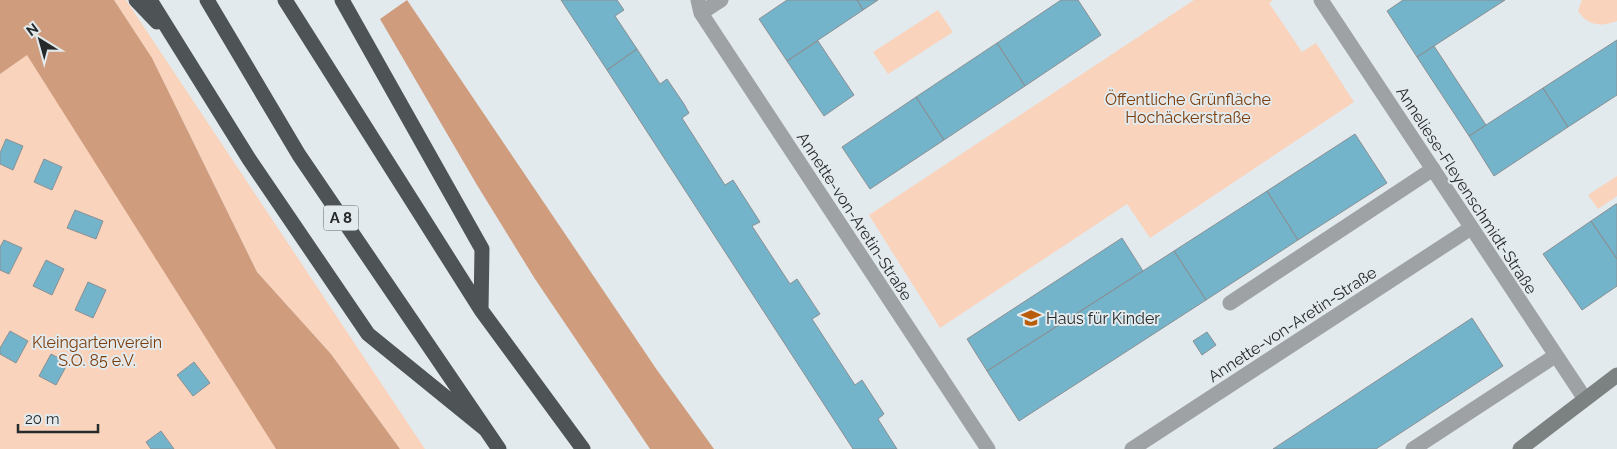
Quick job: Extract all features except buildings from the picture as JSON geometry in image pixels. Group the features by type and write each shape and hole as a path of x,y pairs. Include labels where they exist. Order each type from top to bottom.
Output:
{"highway":[{"path":"136,0 172,36"},
{"path":"150,0 249,159 368,334 485,429"},
{"name":"A 8","path":"207,0 299,155 499,449"},
{"path":"284,0 481,310 583,449"},
{"path":"342,0 482,249 481,310"}],"street":[{"path":"700,6 721,0"},
{"name":"Anneliese-Fleyenschmidt-Straße","path":"1322,0 1554,356 1585,399"},
{"name":"Annette-von-Aretin-Straße","path":"700,6 988,449"},
{"path":"1230,303 1433,170"},
{"name":"Annette-von-Aretin-Straße","path":"1132,449 1471,228"},
{"path":"1413,449 1554,356"},
{"path":"1520,449 1617,375"}],"green space":[{"name":"Kleingartenverein S.O. 85 e.V.","path":"0,0 246,285 398,449 0,449"},
{"path":"114,0 126,0 425,449 400,449 331,354 257,272 152,58"},
{"name":"Öffentliche Grünfläche Hochäckerstraße","path":"1194,0 1273,0 1269,3 1302,52 1316,43 1354,102 1150,238 1127,204 940,328 869,215"},
{"path":"1582,0 1617,0 1617,21 1595,24 1586,20 1578,11"},
{"path":"938,10 953,32 888,74 873,52"},
{"path":"1617,176 1617,196 1598,209 1588,195"}],"shaded area":[{"path":"0,0 114,0 152,58 257,272 331,354 400,449 276,449 27,55 0,74"},
{"path":"407,0 657,370 714,449 650,449 535,279 477,185 380,19"}],"place":[{"name":"Haus für Kinder","path":"1031,318"}]}
